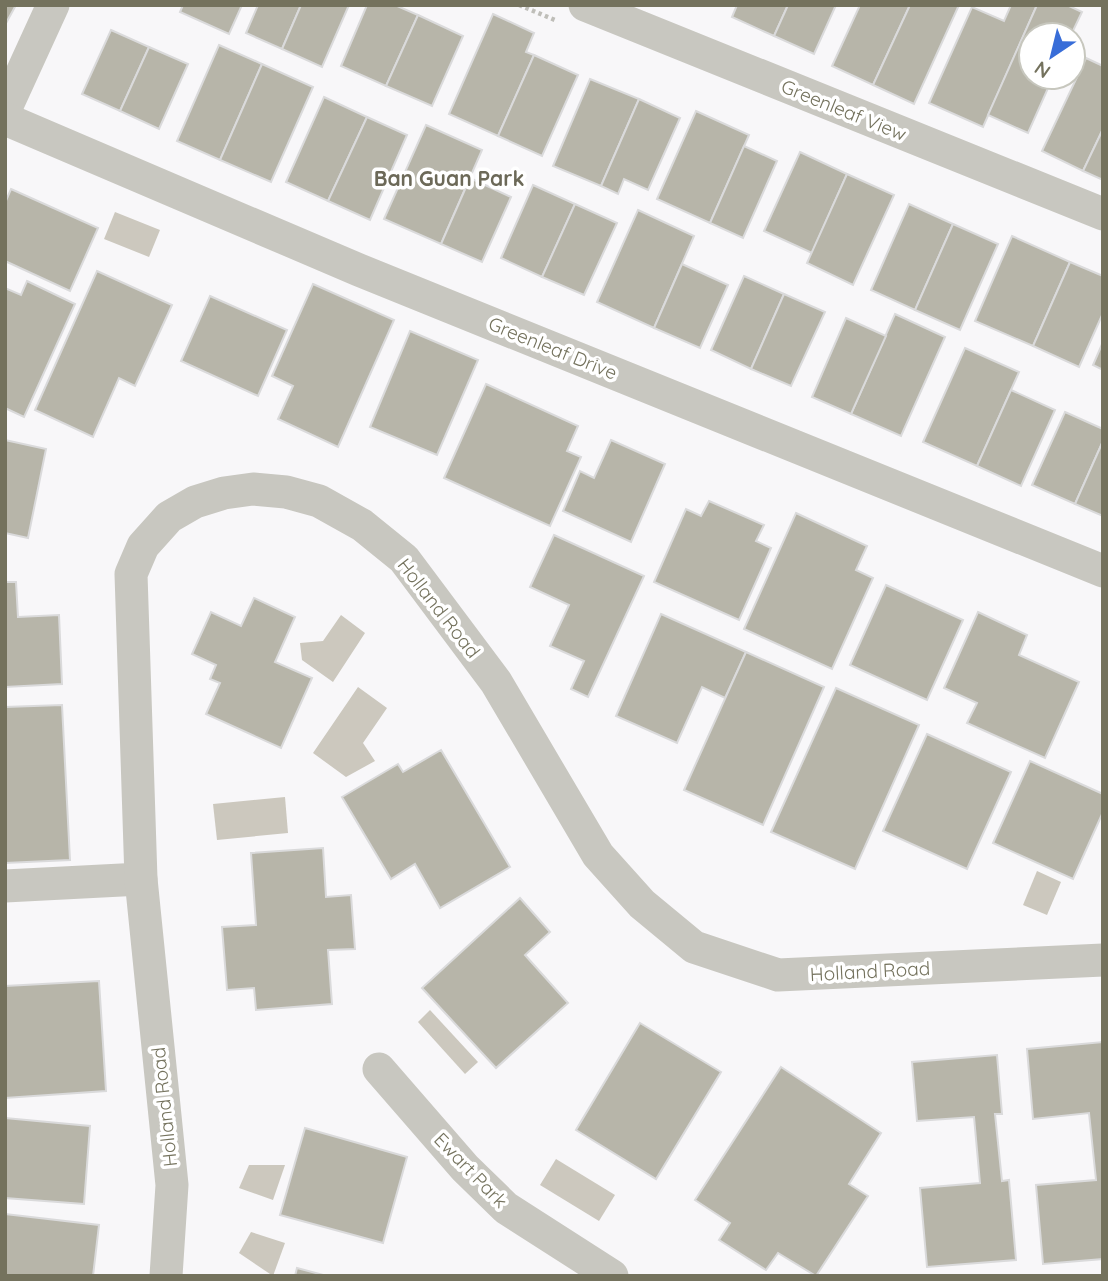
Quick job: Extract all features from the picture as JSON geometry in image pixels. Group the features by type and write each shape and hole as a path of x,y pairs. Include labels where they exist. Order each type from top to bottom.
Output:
{"street":[{"path":"5,110 53,5"},
{"name":"Greenleaf View","path":"585,5 1103,214"},
{"name":"Greenleaf Drive","path":"5,119 347,264 1103,572"},
{"name":"Holland Road","path":"166,1276 172,1185 141,879 131,574 143,546 169,517 195,502 253,489 286,492 319,501 362,525 404,559 496,682 598,855 642,904 694,947 778,975 1103,960"},
{"path":"5,886 141,879"},
{"name":"Ewart Park","path":"379,1069 465,1168 506,1208 612,1276"}],"shaded area":[{"path":"115,212 160,230 149,257 104,239"},
{"path":"341,615 365,633 333,682 302,660 300,643 323,641"},
{"path":"358,687 387,708 363,743 375,761 346,777 313,753"},
{"path":"285,797 288,833 217,840 213,804"},
{"path":"1037,871 1061,882 1047,915 1023,905"},
{"path":"430,1010 478,1062 465,1074 418,1022"},
{"path":"556,1159 615,1195 599,1221 540,1185"},
{"path":"249,1165 285,1165 273,1200 239,1188"},
{"path":"251,1232 285,1243 273,1276 239,1253"}],"building":[{"path":"5,5 16,5 5,25"},
{"path":"183,5 242,5 229,34 180,12"},
{"path":"258,5 301,5 282,49 246,33"},
{"path":"301,5 349,5 322,67 282,49"},
{"path":"367,5 395,5 418,15 386,86 341,66"},
{"path":"737,5 788,5 774,36 732,17"},
{"path":"788,5 836,5 814,54 774,36"},
{"path":"860,5 910,5 873,85 832,66"},
{"path":"910,5 959,5 914,104 873,85"},
{"path":"1011,5 1037,5 1030,21 1017,21 1017,50 983,127 929,103 972,7 1004,21"},
{"path":"1037,5 1067,5 1082,12 1078,21 1030,21"},
{"path":"493,14 534,33 526,52 534,55 498,136 449,114"},
{"path":"418,15 463,36 432,106 386,86"},
{"path":"111,30 149,47 120,111 82,94"},
{"path":"219,45 262,64 220,160 177,141"},
{"path":"149,47 188,64 159,129 120,111"},
{"path":"1017,50 1017,91 1047,91 1028,133 988,115"},
{"path":"534,55 578,75 542,156 498,136"},
{"path":"1087,58 1103,66 1103,129 1083,171 1042,151 1070,91 1087,91"},
{"path":"262,64 313,87 271,182 220,160"},
{"path":"590,79 639,99 601,186 553,166"},
{"path":"324,97 367,117 328,201 286,182"},
{"path":"639,99 680,118 648,190 624,179 618,194 601,186"},
{"path":"696,111 749,135 710,223 657,199"},
{"path":"367,117 407,135 370,220 328,201"},
{"path":"426,125 482,150 441,244 384,219"},
{"path":"1103,129 1103,180 1083,171"},
{"path":"744,146 777,161 743,238 710,223"},
{"path":"800,152 847,174 812,253 764,231"},
{"path":"847,174 894,195 853,285 807,263"},
{"path":"470,178 511,197 482,262 441,244"},
{"path":"533,185 575,204 542,277 501,258"},
{"path":"11,189 98,228 70,291 5,261 5,203"},
{"path":"575,204 617,223 584,295 542,277"},
{"path":"909,204 953,224 915,310 871,290"},
{"path":"638,210 694,236 654,328 597,302"},
{"path":"953,224 998,244 960,330 915,310"},
{"path":"1012,236 1070,262 1033,346 975,321"},
{"path":"1070,262 1103,276 1103,313 1079,367 1033,346"},
{"path":"682,264 728,285 700,348 654,328"},
{"path":"97,271 172,305 135,386 119,378 93,437 35,410"},
{"path":"744,276 784,294 751,369 711,350"},
{"path":"27,281 75,304 24,417 5,408 5,288 21,295"},
{"path":"313,284 394,320 338,447 278,419 293,386 272,376"},
{"path":"784,294 825,312 791,386 751,369"},
{"path":"210,296 287,330 258,396 181,361"},
{"path":"895,314 945,337 901,436 851,414"},
{"path":"846,318 886,336 851,414 812,397"},
{"path":"410,331 478,360 437,455 370,427"},
{"path":"1103,342 1103,370 1093,365"},
{"path":"965,348 1019,372 977,466 923,442"},
{"path":"486,384 578,426 567,451 581,457 550,526 444,478"},
{"path":"1011,390 1055,410 1021,486 977,466"},
{"path":"1065,412 1103,429 1103,441 1075,504 1032,485"},
{"path":"5,440 46,449 28,538 5,533"},
{"path":"611,440 665,464 631,542 563,511 580,471 594,478"},
{"path":"1103,441 1103,516 1075,504"},
{"path":"709,501 764,525 756,541 771,548 739,620 654,582 686,509 701,516"},
{"path":"796,513 867,546 856,570 873,578 832,669 744,629"},
{"path":"554,535 644,576 588,697 571,689 584,661 550,646 569,605 530,587"},
{"path":"5,582 16,582 18,617 59,615 62,684 5,687"},
{"path":"886,585 963,620 927,700 850,665"},
{"path":"254,598 295,617 275,662 312,678 281,748 206,714 220,683 210,679 216,665 192,654 211,612 241,626"},
{"path":"978,612 1027,635 1019,655 1079,682 1045,758 967,723 977,703 944,688"},
{"path":"661,614 746,652 725,698 702,687 677,743 616,716"},
{"path":"746,652 824,687 763,825 684,790"},
{"path":"836,688 919,725 855,869 771,832"},
{"path":"62,705 70,860 5,863 5,707"},
{"path":"927,734 1011,772 967,869 883,831"},
{"path":"441,750 510,867 440,908 415,864 391,879 342,797 398,764 403,772"},
{"path":"1030,761 1103,794 1103,812 1073,879 993,843"},
{"path":"323,848 326,897 351,895 355,949 328,950 332,1004 256,1010 254,988 227,990 222,927 256,925 251,853"},
{"path":"520,898 550,932 525,955 568,1003 496,1068 422,988"},
{"path":"99,981 106,1091 5,1098 5,986"},
{"path":"640,1023 721,1072 656,1179 576,1130"},
{"path":"1103,1042 1103,1259 1043,1264 1036,1185 1096,1180 1089,1113 1033,1119 1027,1049"},
{"path":"997,1055 1002,1114 995,1114 1002,1181 1009,1180 1016,1260 927,1267 920,1188 980,1183 974,1117 917,1121 912,1062"},
{"path":"781,1067 881,1133 849,1184 868,1196 816,1276 778,1253 766,1270 719,1240 730,1223 695,1200"},
{"path":"5,1118 90,1126 84,1204 5,1198"},
{"path":"305,1128 407,1157 383,1243 280,1215"},
{"path":"5,1214 99,1225 93,1276 5,1276"},
{"path":"297,1268 327,1276 295,1276"}],"district":[{"name":"Ban Guan Park","path":"449,178"}]}
